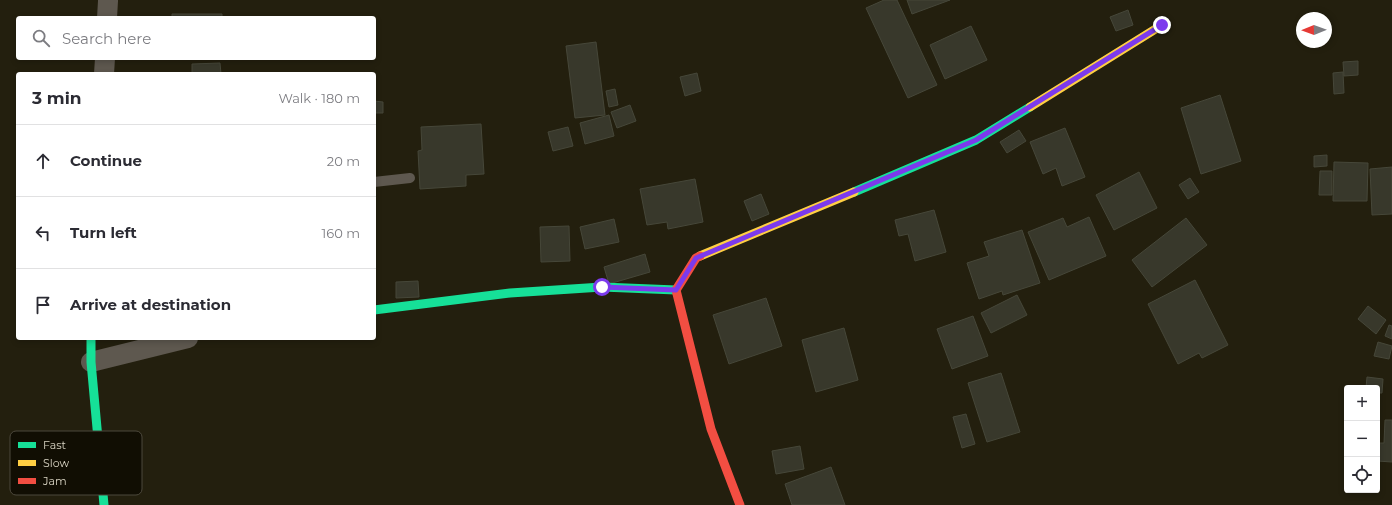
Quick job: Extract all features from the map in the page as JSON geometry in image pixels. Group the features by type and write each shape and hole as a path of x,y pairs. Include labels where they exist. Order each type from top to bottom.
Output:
{"street":[{"path":"740,505 711,429 676,290 696,258 976,140 1162,25"},
{"path":"104,72 105,60"},
{"path":"376,310 510,293 602,287 676,290"},
{"path":"91,340 91,362 97,431"},
{"path":"91,362 180,340"},
{"path":"103,495 104,505"}],"lane":[{"path":"376,182 410,178"}],"building":[{"path":"884,0 897,0 937,85 908,98 866,8"},
{"path":"907,0 950,0 912,14"},
{"path":"1128,10 1133,25 1116,31 1110,17"},
{"path":"172,14 222,14 222,16 172,16"},
{"path":"971,26 987,60 945,79 930,45"},
{"path":"596,42 605,115 575,118 566,46"},
{"path":"1358,61 1358,75 1344,76 1343,62"},
{"path":"220,63 221,72 192,72 192,64"},
{"path":"1343,72 1344,93 1334,94 1333,73"},
{"path":"697,73 701,91 685,96 680,77"},
{"path":"615,89 618,105 609,107 606,91"},
{"path":"1220,95 1241,161 1201,174 1181,108"},
{"path":"376,101 383,102 383,113 376,113"},
{"path":"630,105 636,121 617,128 611,112"},
{"path":"609,115 614,136 585,144 580,123"},
{"path":"481,124 484,174 466,175 466,186 420,189 418,151 422,150 421,127"},
{"path":"568,127 573,146 553,151 548,132"},
{"path":"1065,128 1085,177 1062,186 1056,168 1043,174 1030,142"},
{"path":"1019,130 1026,141 1007,153 1000,142"},
{"path":"1327,155 1327,166 1314,167 1314,156"},
{"path":"1334,162 1368,163 1367,201 1333,201"},
{"path":"1392,167 1392,214 1372,215 1370,169"},
{"path":"1320,171 1332,171 1332,195 1319,195"},
{"path":"1139,172 1157,208 1114,230 1096,195"},
{"path":"1190,178 1199,192 1188,199 1179,185"},
{"path":"695,179 703,222 668,229 667,222 647,225 640,189"},
{"path":"761,194 769,214 752,221 744,201"},
{"path":"934,210 946,252 915,261 908,234 899,236 895,220"},
{"path":"1089,217 1106,256 1049,280 1028,232 1063,218 1067,227"},
{"path":"1186,218 1207,245 1152,287 1132,260"},
{"path":"614,219 619,242 585,249 580,227"},
{"path":"569,226 570,261 541,262 540,227"},
{"path":"1022,230 1040,283 1003,295 1002,291 979,299 967,263 989,256 984,242"},
{"path":"645,254 650,272 609,284 604,267"},
{"path":"1195,280 1228,345 1202,358 1199,353 1178,364 1148,304"},
{"path":"418,281 419,297 396,298 396,282"},
{"path":"1017,295 1027,315 991,333 981,313"},
{"path":"766,298 782,346 729,364 713,315"},
{"path":"1368,306 1386,320 1376,334 1358,319"},
{"path":"973,316 988,356 952,369 937,329"},
{"path":"1389,325 1392,326 1392,339 1385,336"},
{"path":"844,328 858,380 816,392 802,340"},
{"path":"1378,342 1392,346 1389,359 1374,356"},
{"path":"1001,373 1020,432 987,442 968,383"},
{"path":"1367,377 1383,379 1382,393 1380,393 1380,385 1366,385"},
{"path":"966,414 975,444 962,448 953,417"},
{"path":"1385,420 1392,420 1392,462 1380,461 1380,443 1384,443"},
{"path":"800,446 804,469 776,474 772,451"},
{"path":"831,467 845,505 792,505 785,484"}],"traffic: fast":[{"path":"854,192 976,140 1030,107"},
{"path":"376,310 510,293 602,287 676,290"},
{"path":"91,340 91,362 97,431"},
{"path":"103,495 104,505"}],"traffic: slow":[{"path":"1030,107 1162,25"},
{"path":"700,256 854,192"}],"traffic: jam":[{"path":"700,256 696,258 676,290 711,429 740,505"}],"route":[{"path":"602,287 676,290 696,258 976,140 1162,25"}]}
